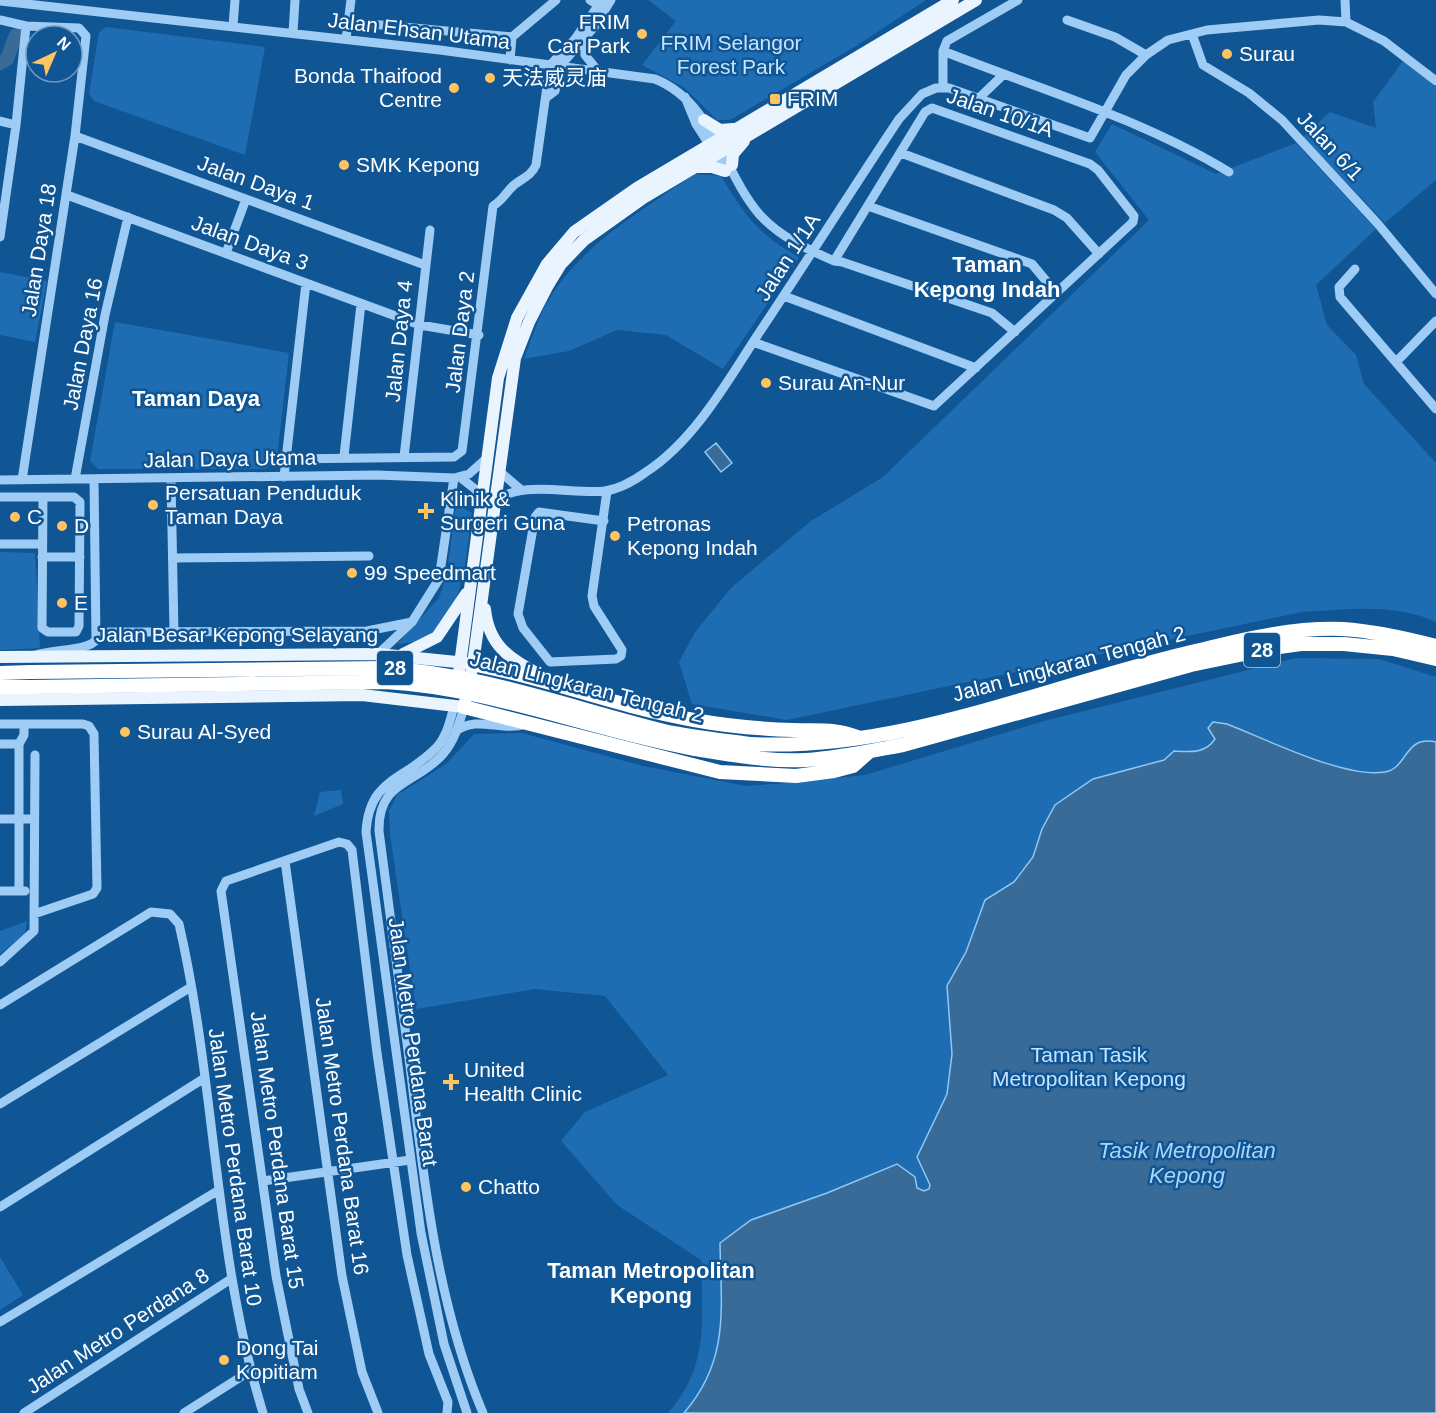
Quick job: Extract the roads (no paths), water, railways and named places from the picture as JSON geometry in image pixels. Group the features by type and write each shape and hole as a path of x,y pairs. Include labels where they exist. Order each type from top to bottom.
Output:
{"highway":[{"name":"Jalan Lingkaran Tengah 2","path":"0,673 385,668 427,671 501,685 665,731 749,751 862,739 952,717 1187,652 1299,630 1343,629 1394,635 1436,646"},
{"name":"Jalan Lingkaran Tengah 2","path":"0,687 385,682 426,684 497,699 663,744 749,751 806,760 903,745 1191,665 1261,650 1301,644 1344,644 1393,648 1436,659"},
{"path":"466,663 513,671 560,687 692,720 740,727 838,729 862,739"},
{"path":"508,718 496,708 491,692 501,676 513,671"},
{"path":"459,707 720,772 796,776 834,771 853,766 870,751"}],"main road":[{"path":"0,700 351,695 399,698 459,707 489,501 499,471 515,358 529,322 556,272 584,240 643,198 693,168 736,129 953,0"},
{"path":"489,501 488,458 498,378 504,354 517,318 547,264 574,232 637,188 716,148 751,134 976,0"},
{"path":"704,120 720,130 736,129"},
{"path":"693,168 706,166 730,171 735,150 751,134"},
{"path":"399,698 429,691 433,685 429,670 407,655 437,637 476,587"},
{"path":"476,587 491,637 517,662 560,687"},
{"name":"Jalan Besar Kepong Selayang","path":"0,657 378,654 407,655 466,663"}],"street":[{"path":"233,26 235,0"},
{"path":"293,33 295,0"},
{"path":"346,39 351,0"},
{"path":"510,60 512,37 556,0"},
{"path":"590,0 602,5"},
{"path":"602,5 585,36 561,66 555,91 547,97 545,89 550,65 575,39 602,5 612,0"},
{"path":"1018,0 947,41 943,51 943,88 980,98 1080,136 1092,136 1126,75 1146,55 1168,40 1207,30 1319,20 1346,22 1384,41 1436,81"},
{"path":"1345,0 1346,22"},
{"path":"2,1 1,20 24,26"},
{"name":"Jalan Ehsan Utama","path":"2,1 346,39 655,79 673,87 694,105 704,120 716,148"},
{"path":"1067,20 1115,37 1146,55"},
{"path":"348,22 512,37"},
{"name":"Jalan Daya 18","path":"84,34 86,36 84,54"},
{"name":"Jalan 6/1","path":"1192,34 1203,65 1249,93 1282,120 1378,224 1436,294"},
{"path":"585,36 585,55 598,71"},
{"path":"0,237 16,125 24,46"},
{"path":"943,51 1106,111 1207,158 1229,171"},
{"path":"980,98 1004,75"},
{"name":"Jalan Daya 18","path":"22,480 67,195 81,84"},
{"name":"Jalan 1/1A","path":"520,489 572,492 607,491 621,486 662,462 715,402 903,114 922,94 943,88"},
{"name":"Jalan Daya 2","path":"404,457 454,456 464,447 493,206 502,200 514,185 533,172 547,97"},
{"path":"685,97 687,108 730,171 770,225 783,236 814,251 822,249 838,259 992,312 1015,332"},
{"name":"Jalan 10/1A","path":"838,259 925,112 932,108 1090,164 1098,170 1134,216 1133,222 1099,254"},
{"path":"0,121 16,125"},
{"name":"Jalan Daya 1","path":"75,136 425,265"},
{"path":"753,342 930,407 939,403 1099,254 1067,218 1054,210 901,153"},
{"name":"Jalan Daya 3","path":"67,195 420,325 478,335"},
{"path":"226,253 246,199"},
{"path":"868,206 1032,264 1057,294"},
{"name":"Jalan Daya 16","path":"75,479 105,315 128,217"},
{"name":"Jalan Daya 4","path":"404,457 430,230"},
{"path":"1355,269 1339,287 1341,297 1436,409"},
{"path":"284,477 306,283"},
{"path":"784,296 976,368"},
{"path":"344,456 361,304"},
{"path":"1396,362 1436,321"},
{"path":"286,459 344,456 404,457"},
{"path":"457,478 474,471 488,458"},
{"path":"457,478 489,501 520,489 499,471"},
{"name":"Jalan Daya Utama","path":"2,480 376,475 457,478"},
{"path":"171,478 174,633"},
{"path":"378,654 412,622 439,579 457,478"},
{"path":"2,480 2,497 43,497 74,497 80,502 79,630 48,632 42,628 43,497"},
{"path":"34,656 48,650 88,647 96,640 94,480"},
{"path":"604,521 536,513 518,614 528,636 550,662 616,659 621,656 622,650 594,606 592,596 604,521 607,491"},
{"path":"0,544 42,544"},
{"path":"42,557 80,556"},
{"path":"172,558 369,556"},
{"path":"96,632 367,631 412,622"},
{"path":"459,707 456,731 449,746 433,764 391,790 378,815 367,812 375,795 386,784 436,747 459,707"},
{"path":"456,731 471,722 505,728 528,723"},
{"path":"0,724 89,726 94,734 97,888 93,894 34,914"},
{"path":"19,891 18,744 24,735 24,724"},
{"path":"0,744 18,744"},
{"path":"0,962 34,931 35,755"},
{"name":"Jalan Metro Perdana Barat","path":"367,812 366,832 421,1233 444,1344 467,1413"},
{"name":"Jalan Metro Perdana Barat","path":"378,815 428,1202 457,1338 483,1413"},
{"path":"0,819 34,819"},
{"path":"285,861 339,842 347,844 352,850 407,1254 429,1354 448,1402 447,1413"},
{"name":"Jalan Metro Perdana Barat 15","path":"285,861 226,881 221,891 276,1276 299,1389 308,1413"},
{"name":"Jalan Metro Perdana Barat 16","path":"285,861 342,1276 362,1372 378,1413"},
{"path":"0,891 34,891"},
{"name":"Jalan Metro Perdana Barat 10","path":"0,1005 151,912 170,914 180,924 191,987 231,1279 250,1371 263,1413"},
{"path":"0,1104 191,987"},
{"path":"0,1207 203,1078"},
{"path":"263,1181 410,1160"},
{"path":"0,1322 219,1190"},
{"name":"Jalan Metro Perdana 8","path":"24,1413 231,1279"},
{"path":"184,1413 250,1371"}],"water":[{"path":"716,443 732,463 721,472 705,452"},
{"name":"Tasik Metropolitan Kepong","path":"1213,722 1227,724 1328,764 1368,773 1385,772 1392,769 1418,743 1436,742 1436,1413 684,1413 699,1393 716,1353 721,1311 720,1243 751,1220 827,1193 897,1164 915,1177 917,1188 924,1191 929,1189 930,1185 917,1157 947,1094 952,1054 947,986 966,952 985,900 1014,882 1033,857 1042,829 1055,805 1093,779 1164,760 1174,751 1202,750 1215,739 1208,728"}],"waterway":[{"path":"0,63 7,59 16,35"}],"place":[{"name":"FRIM Car Park","path":"642,34"},
{"name":"Surau","path":"1227,54"},
{"name":"天法威灵庙","path":"490,78"},
{"name":"Bonda Thaifood Centre","path":"454,88"},
{"name":"FRIM","path":"775,99"},
{"name":"SMK Kepong","path":"344,165"},
{"name":"Surau An-Nur","path":"766,383"},
{"name":"Persatuan Penduduk Taman Daya","path":"153,505"},
{"name":"Klinik & Surgeri Guna","path":"426,511"},
{"name":"C","path":"15,517"},
{"name":"D","path":"62,526"},
{"name":"Petronas Kepong Indah","path":"615,536"},
{"name":"99 Speedmart","path":"352,573"},
{"name":"E","path":"62,603"},
{"name":"Surau Al-Syed","path":"125,732"},
{"name":"United Health Clinic","path":"451,1082"},
{"name":"Chatto","path":"466,1187"},
{"name":"Dong Tai Kopitiam","path":"224,1360"}],"district":[{"name":"Taman Kepong Indah","path":"987,276"},
{"name":"Taman Daya","path":"196,398"},
{"name":"Taman Metropolitan Kepong","path":"651,1282"}],"park label":[{"name":"FRIM Selangor Forest Park","path":"731,55"},
{"name":"Taman Tasik Metropolitan Kepong","path":"1089,1067"}]}
